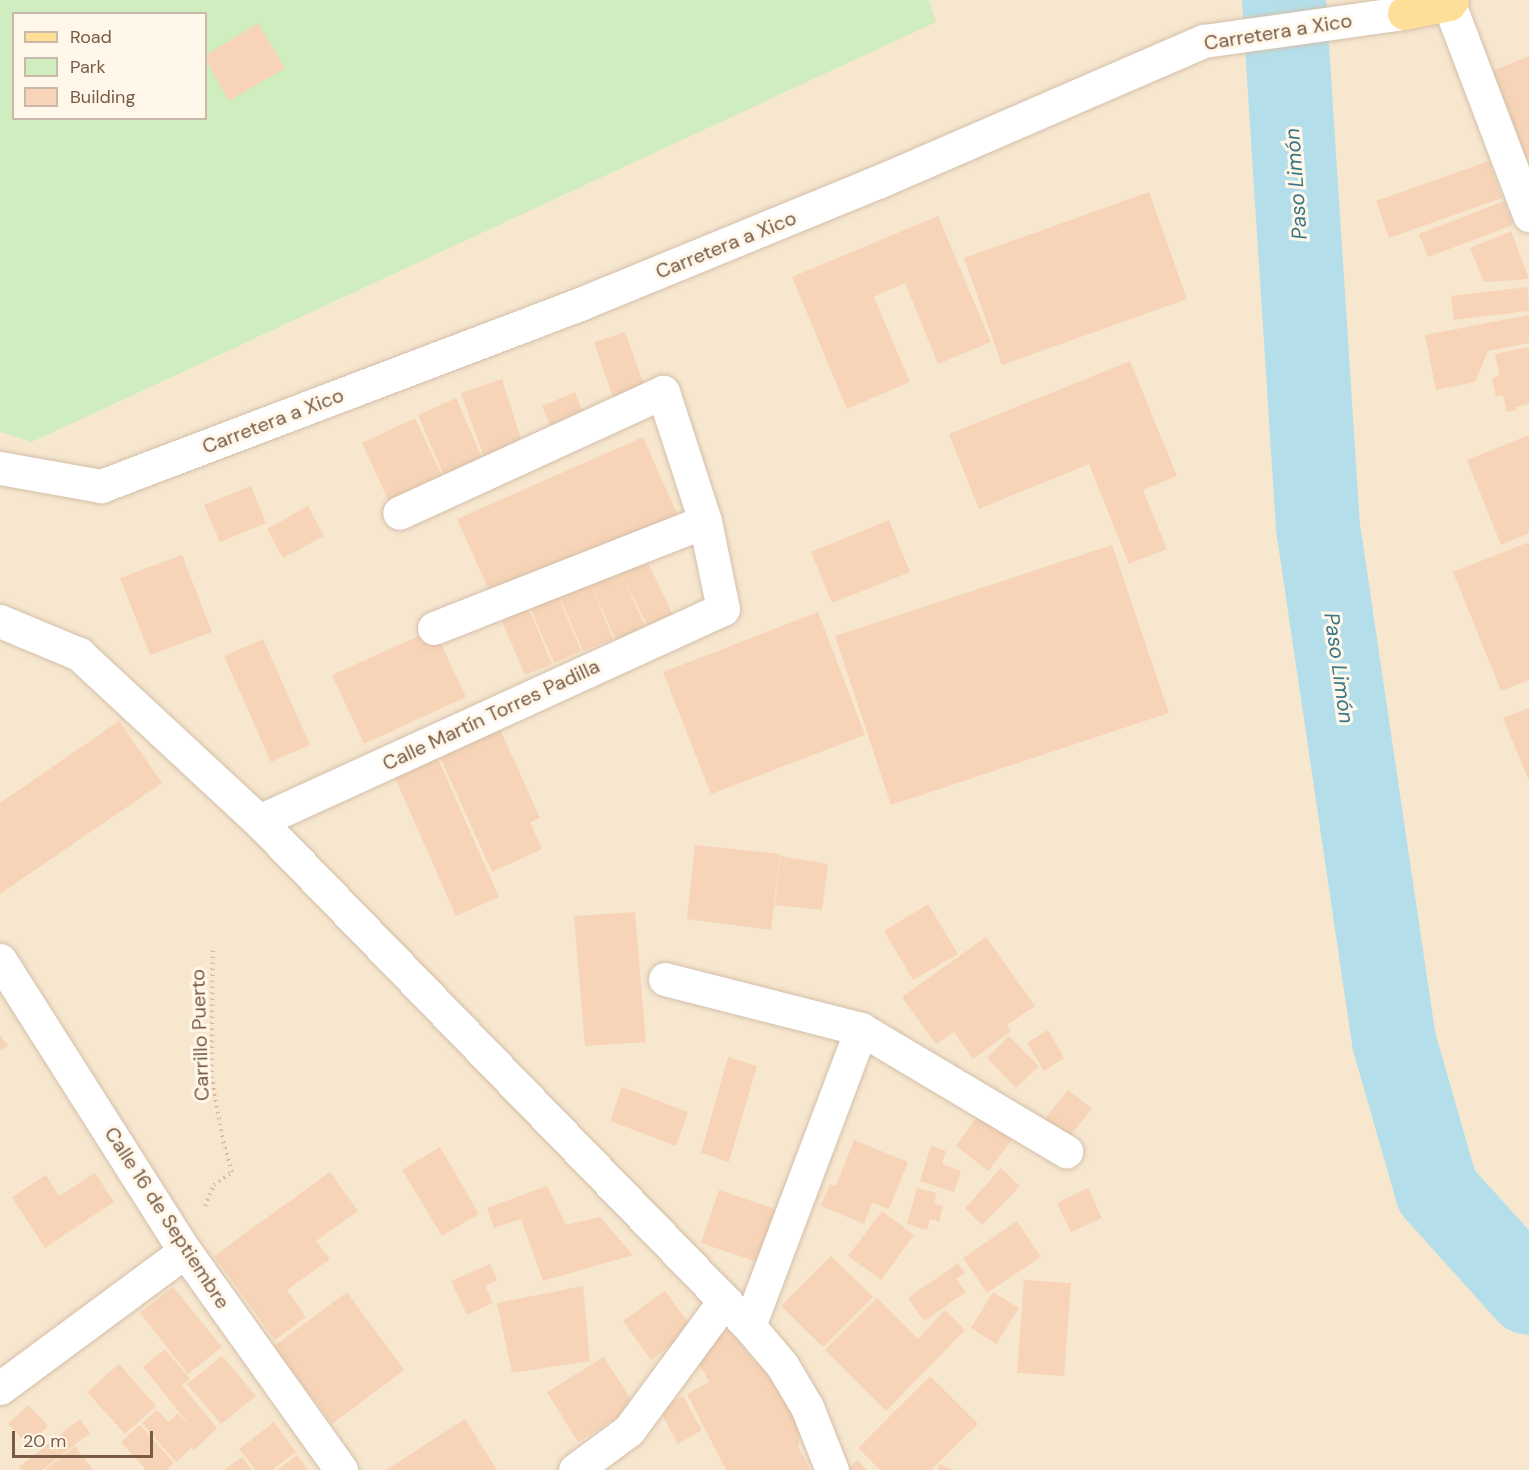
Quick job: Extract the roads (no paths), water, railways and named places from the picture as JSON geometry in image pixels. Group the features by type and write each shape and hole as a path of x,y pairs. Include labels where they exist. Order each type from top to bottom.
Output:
{"main road":[{"name":"Carretera a Xico","path":"1404,13 1450,2"}],"street":[{"path":"1450,2 1529,215"},
{"name":"Carretera a Xico","path":"0,468 101,486 591,300 880,181 1204,41 1404,13"},
{"path":"399,513 663,392 705,521 434,628"},
{"name":"Calle Martín Torres Padilla","path":"259,821 723,609 705,521"},
{"path":"0,621 78,654 259,821 750,1326 782,1365 807,1407 832,1470"},
{"name":"Calle 16 de Septiembre","path":"0,960 185,1251 341,1470"},
{"path":"665,979 861,1029 1066,1152"},
{"path":"750,1326 861,1029"},
{"path":"0,1388 185,1251"},
{"path":"575,1470 629,1430 724,1301"}],"waterway":[{"name":"Paso Limón","path":"1284,0 1318,527 1394,1041 1437,1191 1529,1293"}]}
